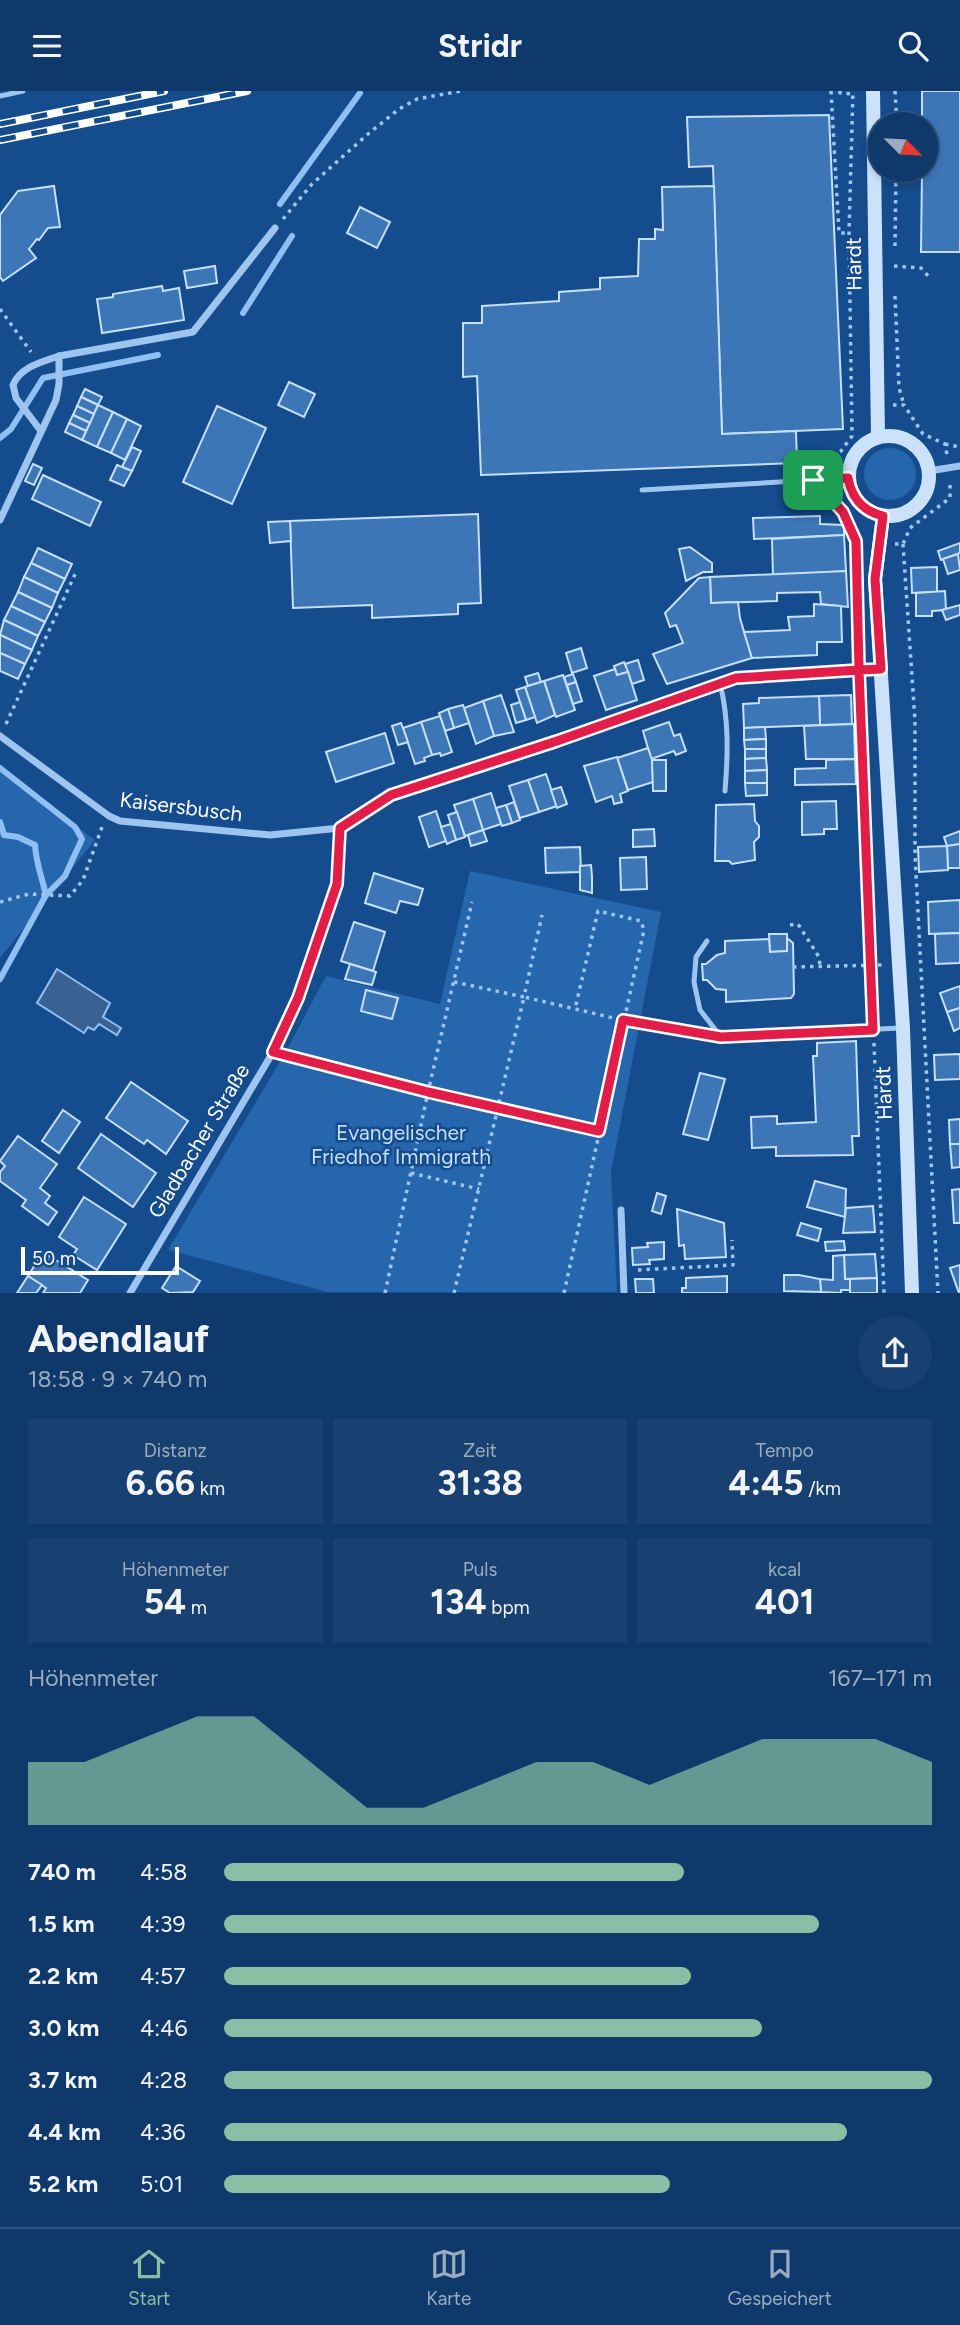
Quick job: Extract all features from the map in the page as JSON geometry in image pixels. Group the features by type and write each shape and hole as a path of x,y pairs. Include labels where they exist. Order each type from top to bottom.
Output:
{"main road":[{"name":"Hardt","path":"873,91 878,437"},
{"path":"895,436 912,442 923,455 929,471 925,496 917,505 907,513 883,516 872,513 855,499 848,478 851,460 856,452 869,440 878,437 895,436"},
{"name":"Hardt","path":"883,516 875,579 903,1028 912,1293"}],"street":[{"path":"41,431 16,398 13,385 19,375 39,363 59,356 193,332 275,228"},
{"path":"0,520 56,400 59,356"},
{"path":"929,471 960,466"},
{"path":"340,828 391,795 557,741 736,678 881,669"},
{"name":"Kaisersbusch","path":"0,736 109,816 120,821 270,835 340,828"},
{"name":"Gladbacher Straße","path":"130,1293 273,1052 298,998 337,884 340,828"},
{"path":"621,1210 624,1293"}],"lane":[{"path":"0,96 23,91"},
{"path":"642,490 848,478"},
{"path":"720,683 726,709 729,746 725,791"},
{"path":"707,941 696,957 695,982 700,1010 721,1037 903,1028"}],"path":[{"path":"275,228 312,184 399,109 417,99 461,91"},
{"path":"831,91 839,233 849,233"},
{"path":"840,91 853,92 849,233 852,436 841,451 815,463 813,480 814,496 833,501 843,512 856,541 857,580"},
{"path":"895,91 896,112"},
{"path":"895,253 896,182"},
{"path":"894,266 921,268 931,279"},
{"path":"895,293 899,388 904,405"},
{"path":"0,309 39,363"},
{"path":"945,444 960,447"},
{"path":"856,541 878,546"},
{"path":"903,544 915,721 915,855 938,1293"},
{"path":"0,736 77,570"},
{"path":"858,606 884,1293"},
{"path":"0,902 29,894 70,896 83,880 100,828 109,816"},
{"path":"385,1293 472,902"},
{"path":"564,1293 644,930 643,923 598,911 575,1009"},
{"path":"454,1293 542,915"},
{"path":"790,925 798,924 819,957 820,966"},
{"path":"793,967 898,965"},
{"path":"454,982 623,1020 721,1037"},
{"path":"273,1052 428,1092 599,1131"},
{"path":"411,1173 479,1189"},
{"path":"623,1271 733,1265 732,1240"}],"green space":[{"path":"890,448 900,450 908,456 914,464 914,484 908,492 900,498 890,500 880,498 872,492 866,484 864,474 866,464 872,456 880,450"},
{"path":"0,769 95,840 0,958"},
{"name":"Evangelischer Friedhof Immigrath","path":"470,871 661,912 611,1172 617,1292 328,1292 168,1250 284,1055 326,976 440,1004"}],"shaded area":[{"path":"57,969 110,1003 103,1017 121,1028 117,1035 99,1024 94,1030 88,1027 84,1033 37,1003"}],"building":[{"path":"922,91 960,91 960,252 921,252 922,182 938,182 938,112 922,112"},
{"path":"829,115 843,429 722,434 713,166 689,167 687,117"},
{"path":"54,186 60,227 48,228 29,249 36,258 3,281 0,277 0,215 18,191"},
{"path":"714,186 722,434 796,431 797,463 481,475 477,376 463,377 463,323 482,323 482,306 559,301 559,292 600,289 600,278 638,276 639,239 655,239 655,229 663,230 662,187"},
{"path":"360,207 390,222 377,248 347,233"},
{"path":"215,266 217,283 187,288 184,271"},
{"path":"162,286 163,291 179,288 184,320 102,333 97,299"},
{"path":"289,382 315,394 304,417 278,405"},
{"path":"85,389 102,397 98,405 81,397"},
{"path":"81,397 98,405 94,414 77,406"},
{"path":"98,405 113,412 97,447 82,440"},
{"path":"77,406 94,414 90,423 73,415"},
{"path":"217,406 266,428 232,504 183,482"},
{"path":"113,412 127,419 111,453 97,447"},
{"path":"73,415 90,423 86,431 69,423"},
{"path":"127,419 141,426 125,460 111,453"},
{"path":"69,423 86,431 82,440 65,432"},
{"path":"132,447 141,451 132,471 122,467"},
{"path":"33,464 42,468 34,485 25,481"},
{"path":"117,465 132,471 124,486 110,480"},
{"path":"43,475 101,502 90,526 32,499"},
{"path":"478,514 481,603 458,604 458,614 372,618 372,605 293,608 290,521"},
{"path":"820,516 820,524 844,525 844,535 754,539 753,518"},
{"path":"290,521 291,541 270,543 268,522"},
{"path":"844,535 846,571 773,576 772,539"},
{"path":"960,543 960,553 941,560 938,551"},
{"path":"690,547 712,563 712,572 703,572 686,581 679,549"},
{"path":"38,548 72,564 65,579 31,563"},
{"path":"958,554 960,570 948,574 943,559"},
{"path":"31,563 65,579 58,593 24,577"},
{"path":"937,567 937,592 912,593 911,568"},
{"path":"846,571 848,607 821,604 820,592 777,593 777,601 711,603 710,577"},
{"path":"24,577 58,593 52,608 18,592"},
{"path":"710,577 711,603 738,602 752,658 667,684 653,654 683,643 676,625 670,627 665,613 699,578"},
{"path":"945,591 946,610 932,611 932,616 916,616 916,593"},
{"path":"18,592 52,608 45,622 11,606"},
{"path":"814,604 841,606 842,642 817,642 817,655 752,658 744,632 790,630 788,617 814,616"},
{"path":"960,605 960,615 946,620 942,610"},
{"path":"11,606 45,622 38,636 4,620"},
{"path":"4,620 38,636 32,650 0,635"},
{"path":"0,635 32,650 25,664 0,653"},
{"path":"581,648 587,668 572,673 566,653"},
{"path":"0,653 25,664 18,679 0,671"},
{"path":"638,660 644,680 632,684 625,664"},
{"path":"624,662 628,672 617,675 614,666"},
{"path":"615,669 617,675 628,672 637,700 606,710 594,676"},
{"path":"538,673 541,682 528,686 525,677"},
{"path":"573,674 576,682 567,685 564,677"},
{"path":"563,675 575,710 556,717 544,681"},
{"path":"544,681 555,715 537,723 525,687"},
{"path":"576,682 582,701 573,704 567,685"},
{"path":"525,687 535,717 526,720 516,690"},
{"path":"501,695 514,732 494,736 483,701"},
{"path":"851,695 852,724 820,725 819,696"},
{"path":"819,696 820,725 744,728 743,704 759,703 759,698"},
{"path":"483,701 494,736 476,744 464,708"},
{"path":"520,702 526,720 516,723 511,705"},
{"path":"463,705 469,723 454,728 448,709"},
{"path":"448,709 454,728 445,731 439,713"},
{"path":"440,716 452,752 441,756 440,753 432,755 421,722"},
{"path":"421,722 432,755 415,764 403,728"},
{"path":"669,722 674,736 680,734 686,751 676,755 674,751 651,759 643,731"},
{"path":"401,723 408,742 398,745 392,726"},
{"path":"854,724 855,759 806,759 804,726"},
{"path":"765,727 766,739 744,740 744,728"},
{"path":"385,733 394,763 336,782 326,752"},
{"path":"766,739 766,749 745,749 744,740"},
{"path":"648,748 652,760 653,782 628,790 617,758"},
{"path":"745,749 766,749 766,758 745,759"},
{"path":"617,757 628,791 620,794 622,802 614,804 612,796 596,802 584,766"},
{"path":"766,758 767,770 745,771 745,759"},
{"path":"855,759 856,784 795,785 795,769 826,768 826,760"},
{"path":"652,760 666,760 666,791 653,791"},
{"path":"767,770 767,783 745,783 745,771"},
{"path":"546,774 557,806 539,812 528,780"},
{"path":"528,780 539,812 520,818 509,786"},
{"path":"745,783 767,783 767,795 746,796"},
{"path":"561,787 567,804 557,808 551,790"},
{"path":"491,793 501,824 483,830 473,799"},
{"path":"473,799 483,830 465,836 454,805"},
{"path":"836,801 837,829 824,829 824,834 802,835 802,802"},
{"path":"514,802 520,820 512,823 506,805"},
{"path":"754,804 755,821 759,826 759,837 754,842 755,860 732,864 729,861 715,861 716,805"},
{"path":"506,805 512,823 502,826 496,808"},
{"path":"436,811 446,841 429,847 419,817"},
{"path":"457,812 465,837 456,840 448,815"},
{"path":"451,824 456,840 447,844 441,827"},
{"path":"654,829 655,846 633,847 633,830"},
{"path":"483,830 487,841 471,846 468,835"},
{"path":"960,831 960,844 947,846 944,837"},
{"path":"960,844 960,868 948,868 947,846"},
{"path":"947,846 948,870 919,872 918,847"},
{"path":"580,847 581,872 546,873 545,848"},
{"path":"646,857 647,889 621,890 620,858"},
{"path":"591,865 592,893 580,890 580,866"},
{"path":"374,873 423,889 418,905 400,901 396,913 365,903"},
{"path":"960,900 960,933 929,934 928,902"},
{"path":"354,922 385,932 373,971 341,961"},
{"path":"960,933 960,963 936,964 935,934"},
{"path":"769,934 787,934 787,951 770,952"},
{"path":"787,938 793,943 794,994 791,998 726,1002 726,990 716,989 707,980 703,980 702,964 725,953 725,941 769,939 770,952 787,951"},
{"path":"350,964 376,972 372,985 345,979"},
{"path":"960,986 960,1008 947,1012 940,993"},
{"path":"366,990 398,998 392,1019 361,1011"},
{"path":"960,1008 960,1028 954,1031 947,1012"},
{"path":"856,1041 859,1136 852,1136 853,1155 776,1156 776,1147 752,1148 751,1117 777,1116 777,1124 816,1122 813,1056 817,1056 817,1043"},
{"path":"960,1054 960,1079 935,1080 934,1055"},
{"path":"700,1073 725,1079 708,1140 683,1134"},
{"path":"131,1082 188,1121 166,1154 147,1140 144,1144 106,1118"},
{"path":"63,1110 80,1122 59,1153 42,1141"},
{"path":"960,1119 960,1144 950,1144 949,1120"},
{"path":"101,1134 156,1173 133,1207 78,1168"},
{"path":"18,1136 57,1164 40,1188 50,1196 45,1203 57,1212 48,1225 22,1206 26,1200 0,1181 0,1172 5,1166 0,1161"},
{"path":"950,1144 960,1144 960,1167 952,1168"},
{"path":"815,1181 846,1189 845,1217 807,1207"},
{"path":"960,1189 960,1223 954,1223 952,1190"},
{"path":"657,1193 666,1196 661,1214 652,1211"},
{"path":"84,1197 126,1224 97,1270 73,1255 77,1249 59,1237"},
{"path":"873,1206 875,1232 843,1233 846,1208"},
{"path":"677,1209 724,1223 726,1257 685,1259 684,1245 679,1246"},
{"path":"801,1223 821,1229 818,1241 797,1235"},
{"path":"844,1241 845,1250 826,1251 825,1242"},
{"path":"664,1242 664,1259 649,1260 650,1264 633,1265 632,1248 648,1247 647,1243"},
{"path":"43,1252 88,1280 80,1293 43,1293 46,1288 28,1276"},
{"path":"875,1254 877,1278 845,1279 844,1255"},
{"path":"844,1255 845,1279 850,1279 850,1290 841,1290 841,1293 821,1292 820,1279 833,1280 833,1256"},
{"path":"960,1265 960,1293 959,1293 950,1268"},
{"path":"176,1266 200,1281 193,1292 170,1293 162,1288"},
{"path":"784,1275 820,1279 821,1292 784,1291"},
{"path":"28,1276 42,1285 36,1293 17,1293"},
{"path":"727,1276 727,1293 682,1293 682,1288 686,1288 686,1278"},
{"path":"877,1278 877,1293 850,1293 850,1279"},
{"path":"635,1279 653,1279 654,1293 636,1293"}],"waterway":[{"path":"280,204 360,93"},
{"path":"243,313 292,236"},
{"path":"0,438 11,429 43,378 158,355"},
{"path":"0,768 75,827 82,839 65,876 46,895 0,979"},
{"path":"0,822 4,835 18,837 35,845 46,895"}],"railway":[{"path":"0,124 164,91"},
{"path":"0,140 247,91"}],"route":[{"path":"813,480 814,496 833,501 843,512 856,541 859,670 736,678 557,741 391,795 340,828 337,884 298,998 273,1052 428,1092 599,1131 623,1020 721,1037 873,1030 859,670 881,669 875,579 883,516 872,513 855,499 848,478 813,480"}]}
